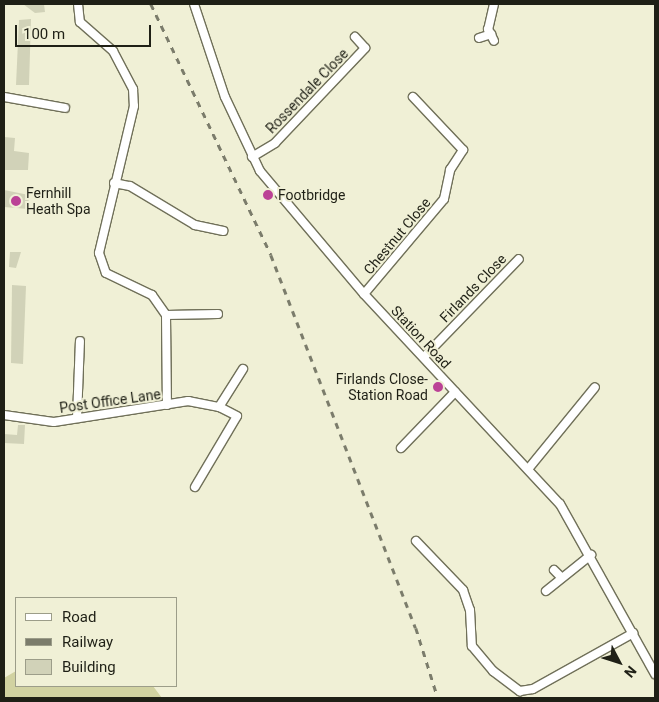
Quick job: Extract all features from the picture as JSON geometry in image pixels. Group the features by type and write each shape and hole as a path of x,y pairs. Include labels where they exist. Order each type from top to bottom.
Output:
{"street":[{"path":"78,4 80,22 113,51 133,89 134,106 114,183 100,264 111,277 152,295 166,315 167,405"},
{"name":"Station Road","path":"194,4 225,97 252,157 364,294 529,468 560,504 591,555 655,674"},
{"path":"479,38 493,37 494,4"},
{"name":"Rossendale Close","path":"252,157 275,144 365,48 355,37"},
{"path":"4,96 65,108"},
{"name":"Chestnut Close","path":"364,294 444,198 450,170 463,150 413,97"},
{"path":"114,183 130,186 195,225 224,231"},
{"name":"Firlands Close","path":"424,357 519,259"},
{"path":"166,315 218,314"},
{"path":"77,418 80,341"},
{"path":"195,487 237,416 219,407 243,369"},
{"path":"529,468 595,387"},
{"path":"402,448 455,392"},
{"name":"Post Office Lane","path":"4,415 54,422 188,401 219,407"},
{"path":"416,541 463,590 470,610 472,646 493,671 520,691 533,689 634,632"},
{"path":"546,591 561,577 591,555"},
{"path":"554,570 561,577"}],"green space":[{"path":"15,672 15,687 154,687 162,698 4,698 4,678"}],"building":[{"path":"23,4 44,4 45,12 35,13"},
{"path":"31,19 29,85 16,85 19,20"},
{"path":"4,137 15,138 14,151 29,153 28,170 4,170"},
{"name":"Fernhill Heath Spa","path":"4,190 29,195 28,209 4,207"},
{"path":"10,252 21,252 16,268 9,267"},
{"path":"12,285 26,286 23,364 11,363"},
{"path":"18,425 25,425 24,444 4,443 4,434 17,435"}],"railway":[{"path":"151,4 271,255 416,628 438,698"}],"place":[{"name":"Footbridge","path":"268,195"},
{"name":"Fernhill Heath Spa","path":"16,201"},
{"name":"Firlands Close- Station Road","path":"438,387"}]}
